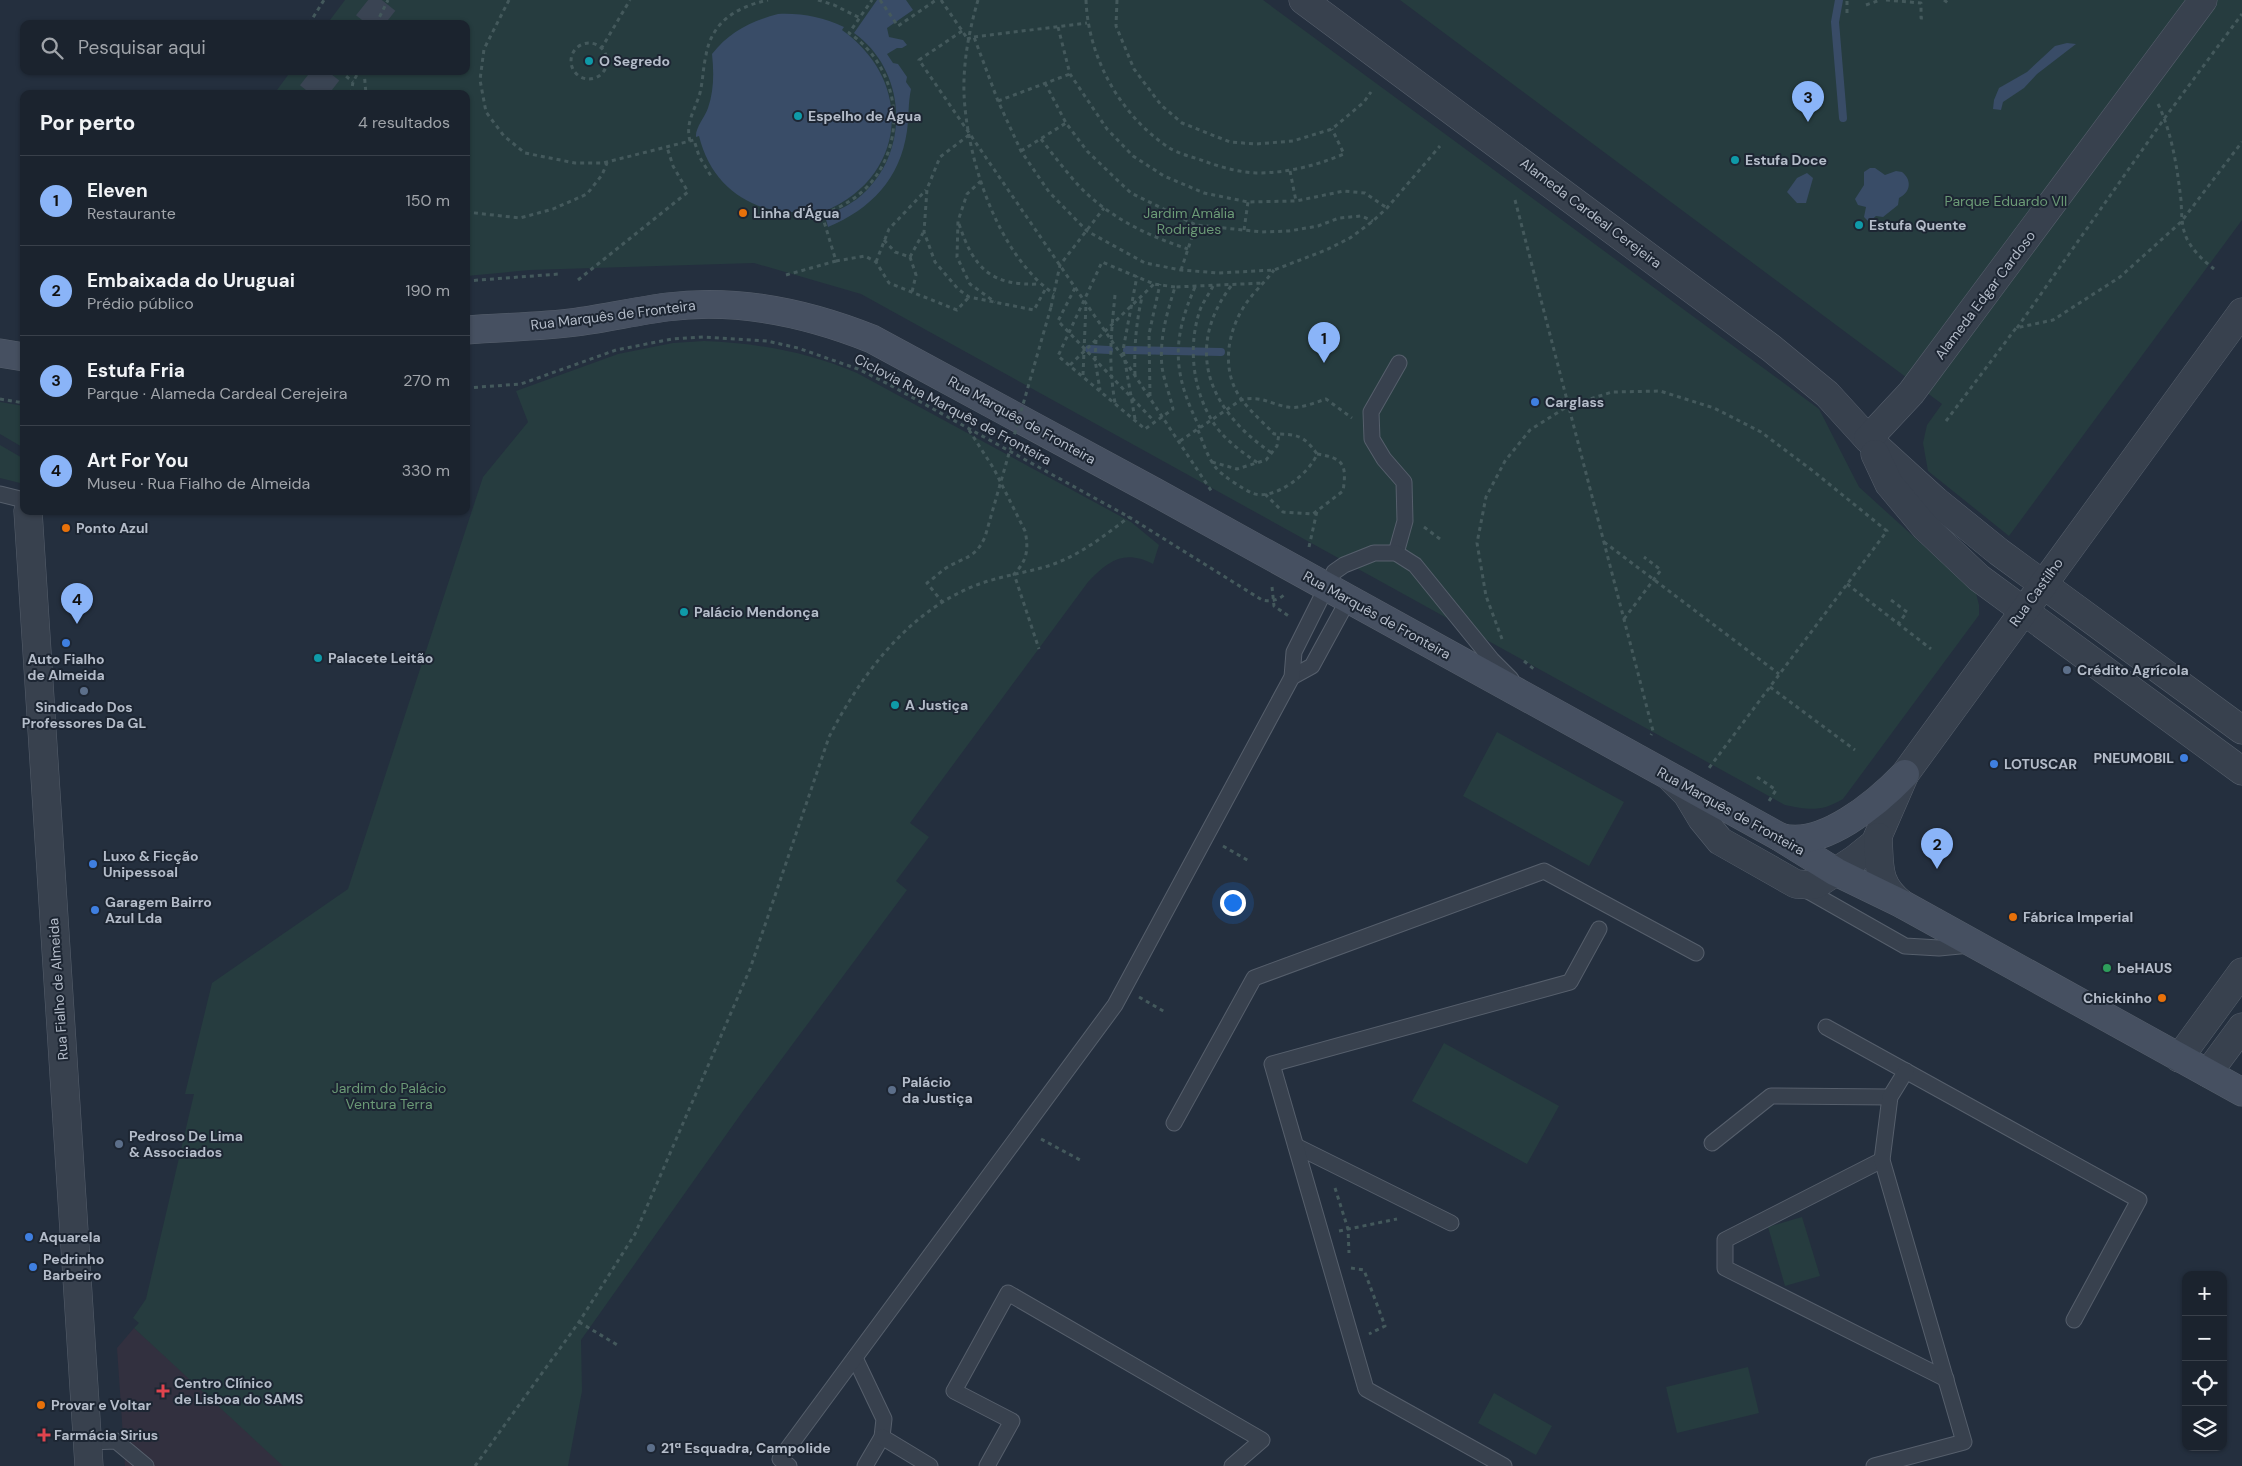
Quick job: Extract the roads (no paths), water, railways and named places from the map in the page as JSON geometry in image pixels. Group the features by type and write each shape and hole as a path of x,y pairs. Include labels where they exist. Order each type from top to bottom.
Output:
{"main road":[{"name":"Rua Marquês de Fronteira","path":"470,330 558,324 668,306 703,304 738,305 772,309 814,319 872,339 1668,775 1778,836 1836,872 1902,904 1973,945 2242,1092"},
{"path":"0,353 20,356"},
{"path":"1778,836 1797,840 1825,833 1850,819 1906,774"}],"street":[{"name":"Alameda Cardeal Cerejeira","path":"1304,0 1770,348 1827,394 1868,439"},
{"name":"Alameda Edgar Cardoso","path":"1868,439 1911,392 2146,78 2202,0"},
{"name":"Rua Castilho","path":"1668,775 1687,794 1702,819 1720,841 1801,885 1817,884 1870,848 1878,836 1906,774 2042,584 2241,316"},
{"path":"1868,439 1936,502 2042,584 2242,730"},
{"path":"1868,439 1889,484 1925,527 1980,578 2242,771"},
{"name":"Rua Fialho de Almeida","path":"28,515 88,1454"},
{"path":"2107,672 2103,658 2106,651 2119,644 2126,645"},
{"path":"1878,836 1879,872 1882,881 1888,892 1902,904"},
{"path":"2179,1058 2242,972"},
{"path":"2208,1073 2242,1027"}],"lane":[{"path":"1396,553 1405,521 1404,482 1384,459 1372,439 1371,412 1399,363"},
{"path":"0,494 20,499"},
{"path":"1292,676 1312,666 1337,594 1334,572 1344,565 1374,553 1396,553 1415,565 1492,660 1525,693 1546,708"},
{"path":"785,1462 855,1358 1115,1005 1292,676 1294,652 1337,594"},
{"path":"1174,1123 1254,978 1544,871 1696,953"},
{"path":"1789,880 1905,946 1939,948 1973,945"},
{"path":"1504,1466 1366,1389 1272,1064 1570,982 1599,929"},
{"path":"1826,1027 2140,1200 2074,1320"},
{"path":"1874,1466 1964,1442 1882,1160 1890,1097 1906,1071"},
{"path":"1712,1143 1771,1096 1890,1097"},
{"path":"1296,1146 1450,1223"},
{"path":"1882,1160 1724,1240 1725,1268 1946,1379"},
{"path":"986,1466 1012,1421 954,1391 1008,1293 1262,1440 1232,1466"},
{"path":"855,1358 884,1419 882,1437 865,1466"},
{"path":"882,1437 930,1466"},
{"path":"88,1454 116,1440 146,1466"}],"water":[{"path":"877,0 906,0 913,10 887,28 889,37 903,40 907,45 887,54 893,63 898,64 907,77 906,82 911,89 907,131 898,164 881,190 858,211 828,227 825,216 857,199 880,173 890,153 895,131 896,109 892,87 884,67 871,48 854,33"},
{"name":"Espelho de Água","path":"778,14 812,16 844,27 842,30 866,51 882,76 890,101 891,128 885,153 872,177 851,197 823,212 822,209 801,212 781,211 762,207 744,199 729,188 716,174 706,156 699,136 696,137 697,130 710,102 713,75 712,54 726,39 741,28"},
{"path":"2067,43 2076,44 2037,74 2024,88 2003,102 2001,110 1993,109 1994,100 1999,88 2027,72 2055,46"},
{"path":"1870,168 1875,168 1885,175 1896,171 1902,172 1909,182 1909,186 1906,193 1899,198 1898,205 1883,217 1876,216 1869,222 1864,217 1866,207 1858,205 1855,199 1864,185 1864,172"},
{"path":"1807,173 1813,178 1806,203 1797,203 1787,192 1797,178"}],"waterway":[{"path":"1839,0 1835,22 1843,118"},
{"path":"1089,349 1109,350"},
{"path":"1127,350 1221,352"}],"tunnel":[{"path":"370,20 386,0"},
{"path":"314,90 326,75"}],"place":[{"name":"O Segredo","path":"589,61"},
{"name":"Espelho de Água","path":"798,116"},
{"name":"Estufa Fria","path":"1808,122"},
{"name":"Estufa Doce","path":"1735,160"},
{"name":"Linha d'Água","path":"743,213"},
{"name":"Estufa Quente","path":"1859,225"},
{"name":"Eleven","path":"1324,363"},
{"name":"Carglass","path":"1535,402"},
{"name":"Ponto Azul","path":"66,528"},
{"name":"Palácio Mendonça","path":"684,612"},
{"name":"Art For You","path":"77,624"},
{"name":"Auto Fialho de Almeida","path":"66,643"},
{"name":"Palacete Leitão","path":"318,658"},
{"name":"Crédito Agrícola","path":"2067,670"},
{"name":"Sindicado Dos Professores Da GL","path":"84,691"},
{"name":"A Justiça","path":"895,705"},
{"name":"PNEUMOBIL","path":"2184,758"},
{"name":"LOTUSCAR","path":"1994,764"},
{"name":"Luxo & Ficção Unipessoal","path":"93,864"},
{"name":"Embaixada do Uruguai","path":"1937,869"},
{"name":"Garagem Bairro Azul Lda","path":"95,910"},
{"name":"Fábrica Imperial","path":"2013,917"},
{"name":"beHAUS","path":"2107,968"},
{"name":"Chickinho","path":"2162,998"},
{"name":"Palácio da Justiça","path":"892,1090"},
{"name":"Pedroso De Lima & Associados","path":"119,1144"},
{"name":"Aquarela","path":"29,1237"},
{"name":"Pedrinho Barbeiro","path":"33,1267"},
{"name":"Centro Clínico de Lisboa do SAMS","path":"163,1391"},
{"name":"Provar e Voltar","path":"41,1405"},
{"name":"Farmácia Sirius","path":"44,1435"},
{"name":"21ª Esquadra, Campolide","path":"651,1448"}],"park label":[{"name":"Parque Eduardo VII","path":"2006,201"},
{"name":"Jardim Amália Rodrigues","path":"1189,222"},
{"name":"Jardim do Palácio Ventura Terra","path":"389,1096"}]}
